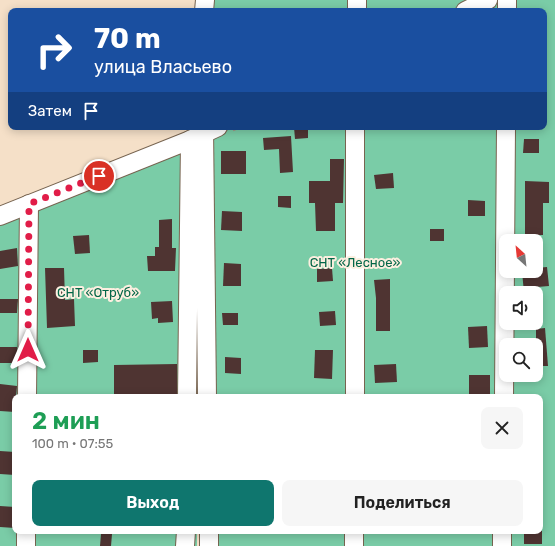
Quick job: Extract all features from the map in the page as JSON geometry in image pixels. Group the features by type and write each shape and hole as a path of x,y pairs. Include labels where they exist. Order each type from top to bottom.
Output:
{"street":[{"path":"471,8 488,0"},
{"path":"355,130 355,394"},
{"path":"504,394 506,130"},
{"path":"0,216 204,132"},
{"path":"187,394 204,132"},
{"path":"204,132 207,394"},
{"path":"27,394 29,204"},
{"path":"26,534 26,546"},
{"path":"185,546 186,534"},
{"path":"209,534 209,546"},
{"path":"354,534 354,546"},
{"path":"502,534 502,546"}],"green space":[{"name":"СНТ «Лесное»","path":"200,0 555,0 555,546 199,546 199,534 543,534 543,394 199,394 200,130 547,130 547,8 200,8"},
{"name":"СНТ «Отруб»","path":"196,140 197,394 12,394 12,534 197,534 197,546 0,546 0,216"}],"building":[{"path":"294,130 308,130 308,138 295,139"},
{"path":"291,136 293,172 280,173 279,149 264,150 263,138"},
{"path":"524,139 539,139 539,153 523,153"},
{"path":"221,151 246,151 246,174 221,174"},
{"path":"330,159 344,159 343,203 335,203 335,231 316,231 315,203 309,203 309,181 330,181"},
{"path":"393,173 394,188 376,189 374,175"},
{"path":"525,181 549,182 549,203 543,203 543,234 525,234"},
{"path":"278,196 291,196 291,208 278,207"},
{"path":"468,200 485,201 485,216 468,216"},
{"path":"222,211 242,212 242,231 221,230"},
{"path":"172,219 172,248 176,248 175,271 148,271 147,256 155,256 155,247 159,247 159,220"},
{"path":"430,229 444,229 444,241 430,241"},
{"path":"89,235 90,253 75,254 73,236"},
{"path":"17,248 18,266 0,269 0,251"},
{"path":"224,263 241,264 241,286 223,286"},
{"path":"543,267 547,267 549,286 523,286 523,278 543,278"},
{"path":"45,268 64,268 65,300 74,299 75,326 47,328"},
{"path":"332,268 333,281 317,282 317,269"},
{"path":"390,279 390,331 376,331 376,298 374,280"},
{"path":"0,299 18,299 17,313 0,313"},
{"path":"172,301 173,322 158,323 158,318 152,319 151,302"},
{"path":"335,311 336,325 320,326 319,312"},
{"path":"222,313 238,313 238,325 223,325"},
{"path":"487,326 488,347 469,348 468,327"},
{"path":"543,328 545,328 548,366 543,366 543,338 536,338 536,330 543,330"},
{"path":"0,347 17,347 17,363 0,363"},
{"path":"83,350 98,350 98,362 83,363"},
{"path":"315,350 333,350 332,379 314,378"},
{"path":"225,357 241,358 241,374 225,373"},
{"path":"177,364 177,394 114,394 114,365"},
{"path":"396,364 397,382 375,383 374,365"},
{"path":"469,375 490,375 490,394 469,394"},
{"path":"0,384 17,386 16,394 12,394 12,412 0,411"},
{"path":"0,451 12,452 12,475 0,474"},
{"path":"0,506 12,507 12,528 0,527"},
{"path":"101,534 112,534 111,546 100,546"},
{"path":"524,534 542,534 542,544 524,544"}],"route":[{"path":"28,350 29,204 99,176"}]}
